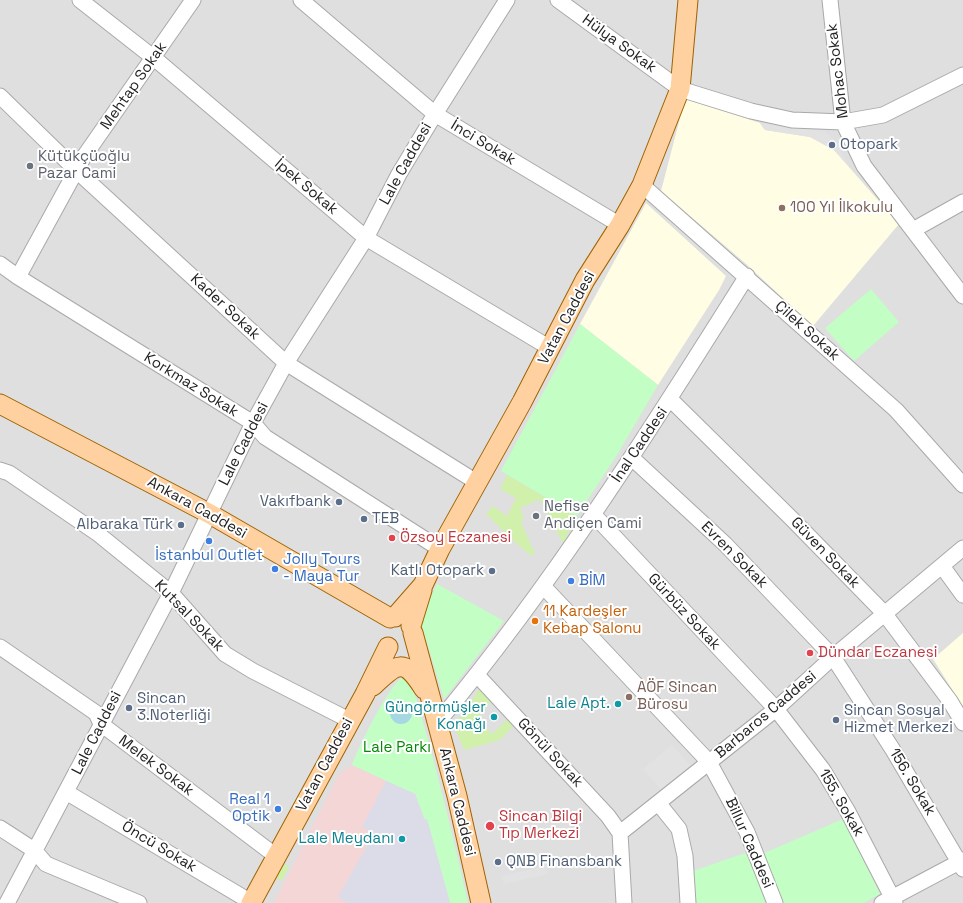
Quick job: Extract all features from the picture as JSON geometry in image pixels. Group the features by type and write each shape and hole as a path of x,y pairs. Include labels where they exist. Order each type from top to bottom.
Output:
{"main road":[{"name":"Vatan Caddesi","path":"402,624 440,549 478,483 585,280 620,225 642,185 680,89 688,0"},
{"name":"Ankara Caddesi","path":"0,404 210,514 402,624 432,700 481,903"},
{"path":"402,624 412,638 407,646 398,649 388,647 382,639 381,629 383,625 402,624"},
{"name":"Vatan Caddesi","path":"251,902 349,720 365,694 388,647"},
{"path":"365,694 388,672 396,668 404,667 414,672 432,700"}],"street":[{"name":"İpek Sokak","path":"80,0 154,58 366,238 550,348"},
{"name":"Mehtap Sokak","path":"18,277 83,158 154,58 192,0"},
{"name":"İnci Sokak","path":"301,0 434,114 620,225"},
{"name":"Lale Caddesi","path":"10,902 34,850 171,592 253,423 286,363 366,238 399,174 434,114 507,0"},
{"name":"Hülya Sokak","path":"558,0 680,89 751,111 792,120 842,122 883,115 963,74"},
{"name":"Mohac Sokak","path":"830,0 842,122 864,166 963,296"},
{"name":"Kader Sokak","path":"0,96 76,171 286,363 478,483"},
{"name":"Çilek Sokak","path":"642,185 747,276 896,410 963,486"},
{"path":"913,230 963,202"},
{"name":"Korkmaz Sokak","path":"0,264 18,277 253,423 265,437 440,549"},
{"name":"İnal Caddesi","path":"438,722 477,675 543,586 632,458 747,276"},
{"name":"Güven Sokak","path":"670,400 792,519 884,613 950,701 963,723"},
{"name":"Evren Sokak","path":"632,458 725,544 833,657"},
{"name":"Kutsal Sokak","path":"0,470 9,473 97,533 171,592 225,654 253,672 349,720"},
{"name":"Gürbüz Sokak","path":"592,514 776,709"},
{"name":"Barbaros Caddesi","path":"620,833 659,804 776,709 884,613 963,548"},
{"path":"942,566 963,595"},
{"name":"Billur Caddesi","path":"543,586 709,762 747,832 775,903"},
{"name":"Melek Sokak","path":"0,647 96,713 101,724 276,856"},
{"name":"156. Sokak","path":"833,657 893,750 962,863"},
{"name":"Gönül Sokak","path":"477,675 608,816 620,833"},
{"name":"155. Sokak","path":"776,709 823,770 847,810 890,901"},
{"name":"Öncü Sokak","path":"66,792 251,902"},
{"path":"659,804 679,830 685,856 688,903"},
{"path":"0,828 34,850 46,864 139,903"},
{"path":"620,833 624,903"},
{"path":"890,901 962,863"}],"shaded area":[{"path":"0,0 963,0 963,903 0,903"},
{"name":"100 Yıl İlkokulu","path":"685,99 760,123 765,130 810,137 834,150 899,224 813,326 745,263 661,191"},
{"name":"Otopark","path":"760,123 824,131 836,141 847,164 834,150 810,137 765,130"},
{"path":"646,203 726,276 719,290 658,385 580,324"},
{"path":"963,633 963,707 933,659"},
{"path":"672,745 691,766 662,791 643,769"},
{"path":"352,765 386,781 362,827 374,834 338,897 348,903 274,903 339,774"},
{"name":"Lale Meydanı","path":"386,781 415,794 424,820 427,819 450,903 348,903 338,897 374,834 362,827"},
{"path":"546,866 548,874 504,884 502,876"}],"green space":[{"path":"871,289 899,322 854,361 825,328"},
{"path":"580,324 658,385 617,455 577,516 501,471"},
{"path":"507,475 577,516 563,543 540,499 520,508 524,519 521,522 535,554 530,555 486,514 493,506 507,516 516,498 500,489"},
{"path":"437,584 504,621 444,699 420,620"},
{"name":"Lale Parkı","path":"405,675 410,678 434,762 468,903 450,903 427,819 425,820 415,794 352,765 383,702 398,681"},
{"path":"481,687 493,699 477,718 492,734 509,718 514,725 500,740 464,750 454,726"},
{"path":"843,819 880,894 864,903 781,903 762,854"},
{"path":"745,853 751,862 766,903 696,903 693,871"},
{"path":"283,863 289,867 282,881 276,878"}],"water":[{"path":"401,702 409,705 412,713 409,721 401,724 393,721 390,713 393,705"}],"place":[{"name":"Otopark","path":"832,145"},
{"name":"Kütükçüoğlu Pazar Cami","path":"30,166"},
{"name":"100 Yıl İlkokulu","path":"782,208"},
{"name":"Vakıfbank","path":"339,502"},
{"name":"Nefise Andiçen Cami","path":"536,516"},
{"name":"TEB","path":"364,519"},
{"name":"Albaraka Türk","path":"181,525"},
{"name":"Özsoy Eczanesi","path":"392,538"},
{"name":"İstanbul Outlet","path":"209,541"},
{"name":"Jolly Tours - Maya Tur","path":"275,569"},
{"name":"Katlı Otopark","path":"492,571"},
{"name":"BİM","path":"571,581"},
{"name":"11 Kardeşler Kebap Salonu","path":"535,621"},
{"name":"Dündar Eczanesi","path":"810,653"},
{"name":"AÖF Sincan Bürosu","path":"629,697"},
{"name":"Lale Apt.","path":"618,704"},
{"name":"Sincan 3.Noterliği","path":"129,708"},
{"name":"Güngörmüşler Konağı","path":"494,717"},
{"name":"Sincan Sosyal Hizmet Merkezi","path":"836,720"},
{"name":"Real 1 Optik","path":"278,809"},
{"name":"Sincan Bilgi Tıp Merkezi","path":"490,826"},
{"name":"Lale Meydanı","path":"402,839"},
{"name":"QNB Finansbank","path":"498,862"}]}
